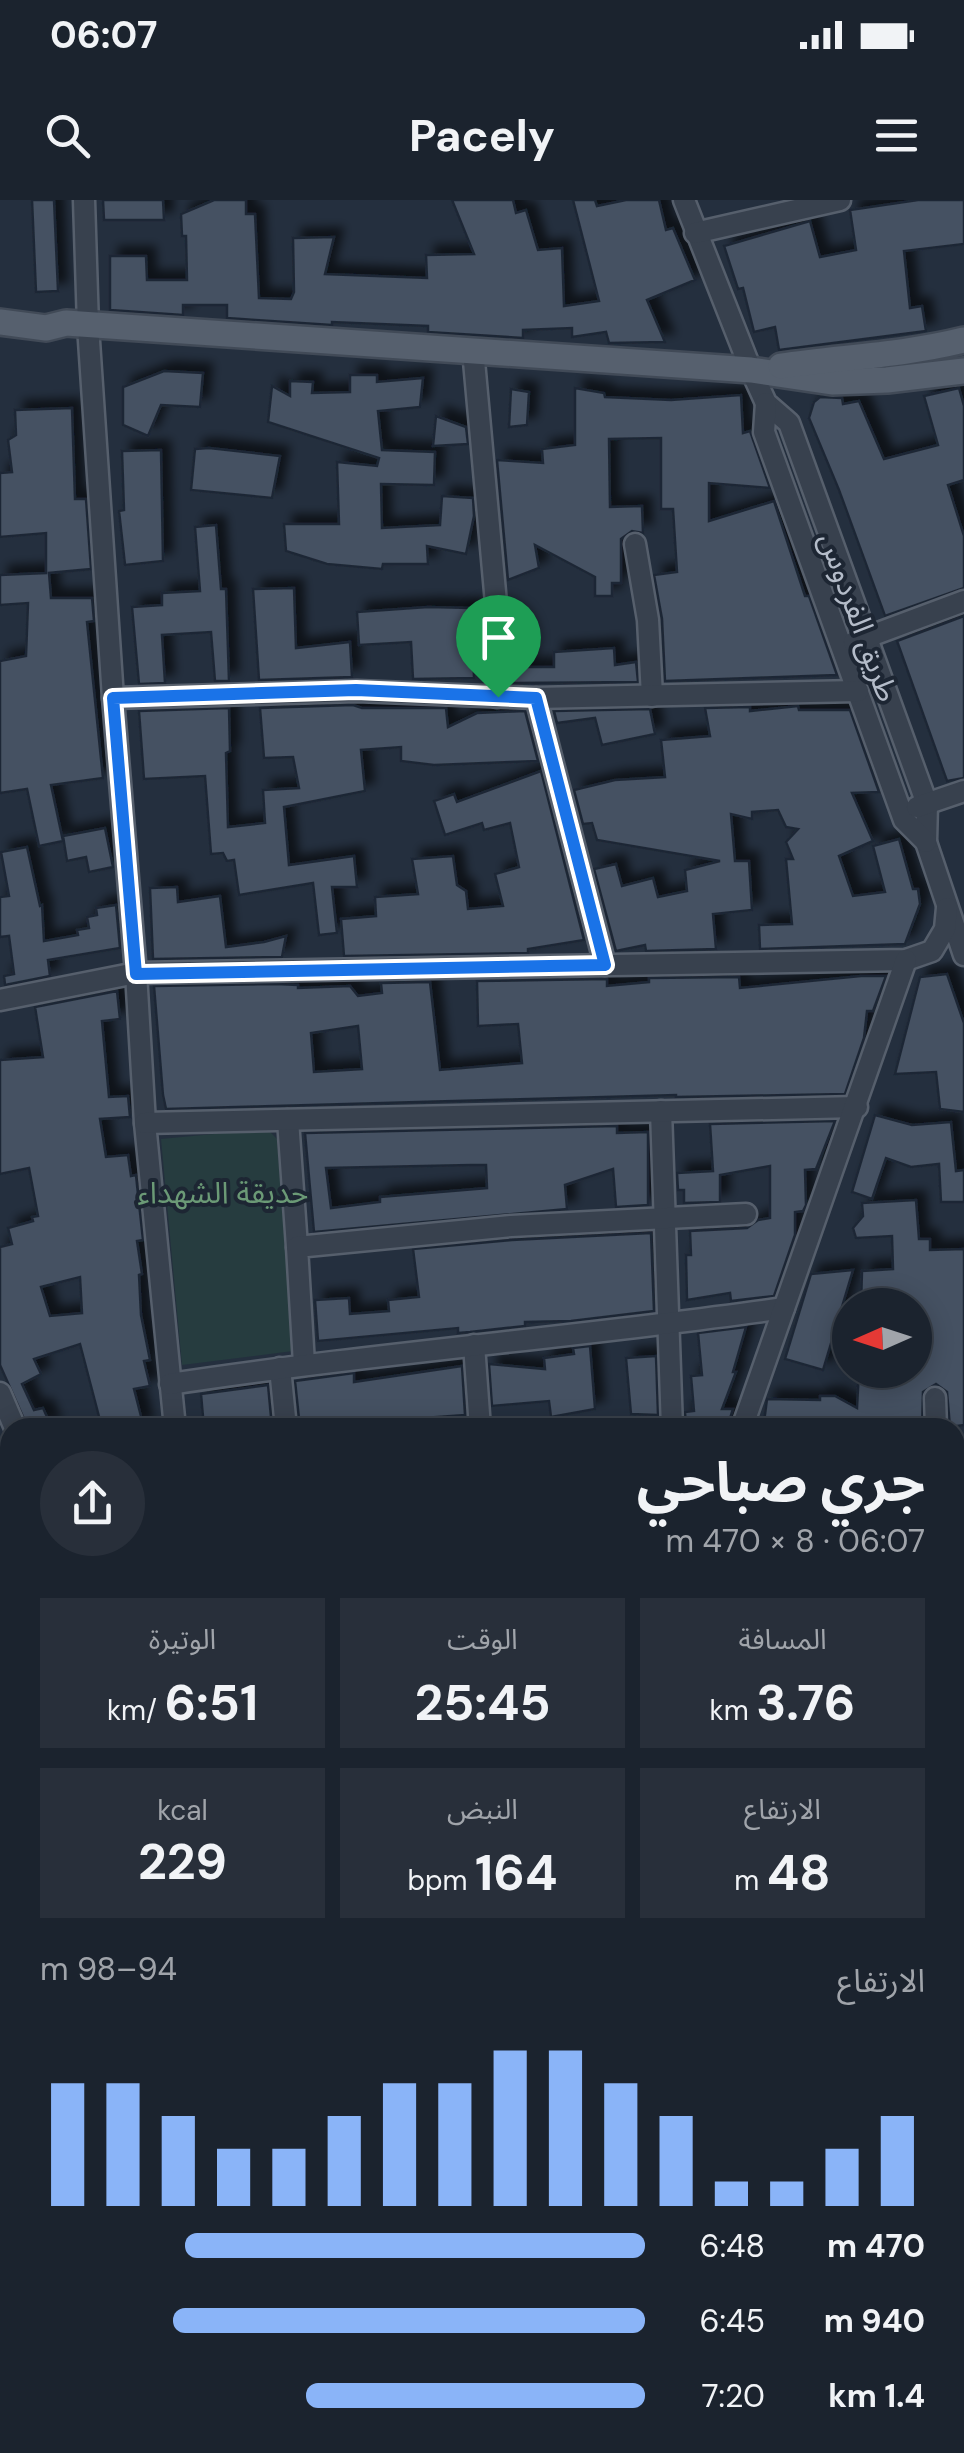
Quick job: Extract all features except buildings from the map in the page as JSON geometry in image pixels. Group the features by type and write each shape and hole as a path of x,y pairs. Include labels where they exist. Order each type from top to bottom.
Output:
{"main road":[{"path":"0,306 48,312 77,325"},
{"path":"0,322 46,328 77,325 474,350 751,370 832,382 964,372"},
{"path":"751,370 858,354 918,352 964,340"}],"street":[{"path":"84,200 77,325 113,698 145,1123 173,1418"},
{"name":"طريق الفردوس","path":"684,200 766,403 789,423 927,804 926,842 964,955"},
{"path":"695,233 840,200"},
{"path":"474,350 496,603 498,697"},
{"name":"طريق الفردوس","path":"766,403 764,432 901,813 926,842"},
{"path":"635,544 648,620 652,696"},
{"path":"843,646 964,601"},
{"path":"113,698 356,690 536,698 858,691"},
{"path":"536,698 605,965"},
{"path":"901,813 964,790"},
{"path":"0,1000 136,974 906,960 932,951 945,929 947,908"},
{"path":"746,1418 906,960"},
{"path":"145,1123 857,1107"},
{"path":"661,1111 672,1418"},
{"path":"288,1120 304,1364"},
{"path":"298,1247 511,1226 746,1214"},
{"path":"170,1384 304,1364 784,1308"},
{"path":"474,1345 479,1418"},
{"path":"280,1368 285,1418"},
{"path":"0,1392 11,1418"},
{"path":"935,1398 936,1418"}],"green space":[{"name":"حديقة الشهداء","path":"267,1129 277,1139 293,1351 182,1365 161,1139"}],"route":[{"path":"356,690 498,697 536,698 605,965 136,974 113,698 356,690"}]}
